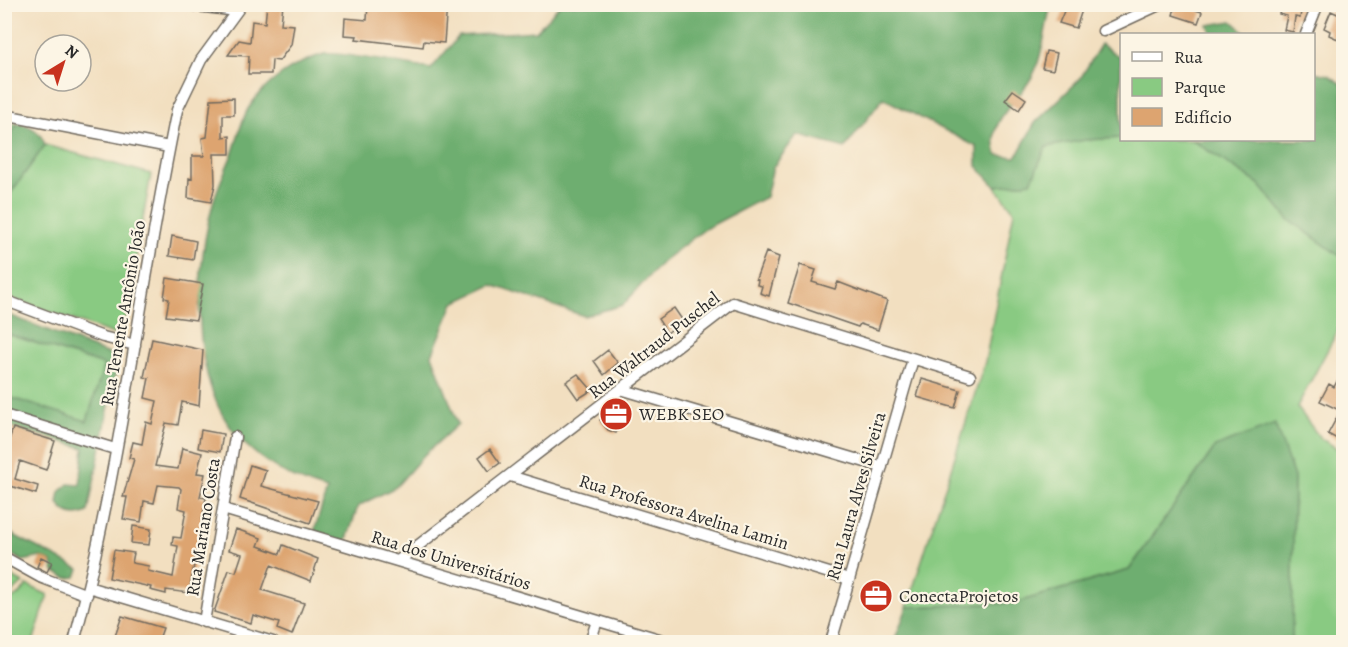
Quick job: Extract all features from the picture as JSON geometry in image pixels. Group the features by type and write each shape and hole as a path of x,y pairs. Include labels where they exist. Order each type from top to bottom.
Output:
{"street":[{"path":"181,4 239,8"},
{"path":"1103,31 1161,4"},
{"path":"1306,33 1318,4"},
{"name":"Rua Tenente Antônio João","path":"76,642 135,345 177,110 187,85 201,60 239,8"},
{"path":"4,114 169,147"},
{"path":"4,300 103,337 135,345"},
{"name":"Rua Waltraud Puschel","path":"398,561 624,390 733,303 970,376"},
{"name":"Rua Laura Alves Silveira","path":"831,642 913,359"},
{"path":"624,390 882,467"},
{"path":"4,415 115,449"},
{"name":"Rua Mariano Costa","path":"204,622 235,437"},
{"name":"Rua Professora Avelina Lamin","path":"510,476 849,579"},
{"name":"Rua dos Universitários","path":"223,509 669,642"},
{"path":"4,557 48,580 273,642"},
{"path":"590,642 597,621"}],"green space":[{"path":"560,5 1049,5 1042,50 1037,66 1028,84 1006,111 996,130 997,155 1016,157 1035,123 1080,79 1101,44 1120,57 1120,138 1085,140 1046,147 1031,182 995,186 977,166 977,147 883,98 845,148 797,135 773,167 766,197 705,229 663,261 623,305 584,316 492,285 454,303 432,355 458,424 423,456 396,487 358,506 346,542 314,532 327,490 279,470 238,437 219,408 204,360 200,306 203,252 215,197 233,152 241,124 255,99 272,82 291,68 324,54 375,59 431,69 459,36 536,31"},
{"path":"1232,21 1246,33 1212,33 1208,25"},
{"path":"1315,72 1329,75 1343,85 1343,258 1288,219 1259,184 1194,141 1315,141"},
{"path":"5,122 17,124 5,144"},
{"path":"17,124 26,125 34,130 41,136 45,145 5,201 5,144"},
{"path":"1120,138 1120,141 1194,141 1259,184 1288,219 1343,258 1343,321 1297,407 1320,438 1343,452 1343,642 1292,642 1294,477 1215,447 1129,570 1014,603 907,607 985,362 1014,211 995,186 1031,182 1046,147 1085,140"},
{"path":"45,145 151,174 122,337 5,296 5,201"},
{"path":"4,313 111,355 118,360 88,512 79,515 71,514 58,503 60,492 68,484 80,485 84,448 5,425 5,396 87,421 104,365 5,333"},
{"path":"4,333 104,365 87,422 5,396"},
{"path":"1275,424 1294,477 1292,642 894,642 907,607 1014,603 1129,570 1215,447"},
{"path":"4,530 79,569 76,577 67,578 54,572 52,562 41,557 23,561 5,551"},
{"path":"5,573 23,583 4,599"},
{"path":"27,585 48,595 33,642 5,642 5,603 20,594"}],"building":[{"path":"267,4 283,4 281,24 294,25 291,45 279,61 272,60 271,74 248,74 249,56 228,55 239,40 250,42 252,21 265,23"},
{"path":"368,4 447,4 444,43 424,41 423,47 356,39 357,36 344,35 345,18 367,20"},
{"path":"1067,4 1084,4 1076,28 1059,23"},
{"path":"1176,4 1202,12 1198,23 1173,15"},
{"path":"1281,4 1302,4 1300,18 1295,17 1293,32 1284,30 1287,16 1279,14"},
{"path":"1331,11 1344,17 1344,32 1340,40 1329,35 1330,31 1324,28"},
{"path":"1046,51 1057,53 1053,70 1042,68"},
{"path":"1013,90 1026,99 1019,110 1005,100"},
{"path":"234,98 234,115 223,115 223,137 230,136 230,154 214,154 215,185 211,202 188,198 189,178 192,179 192,156 204,156 202,138 207,137 211,99"},
{"path":"172,236 196,241 193,260 169,256"},
{"path":"766,252 779,257 769,296 760,293 762,286 757,285 758,280 756,279"},
{"path":"800,265 816,270 812,282 835,289 838,282 887,301 878,330 860,324 858,327 788,303"},
{"path":"167,278 203,284 196,320 166,316 169,299 164,298"},
{"path":"674,308 683,321 667,333 658,319"},
{"path":"152,339 203,350 199,406 182,402 178,425 166,423 155,466 178,469 182,448 202,453 197,473 205,474 200,497 206,498 189,593 166,590 166,594 150,590 151,587 109,578 114,550 134,553 132,563 149,566 148,571 173,577 178,546 172,545 173,537 181,538 186,510 178,508 181,489 179,487 158,485 154,503 144,501 141,522 123,519 127,497 123,497 134,459 129,458 133,442 142,444 146,422 152,424 157,401 145,398 149,378 144,377"},
{"path":"608,350 618,363 604,375 594,361"},
{"path":"1344,368 1344,402 1339,410 1320,401 1329,384 1334,387"},
{"path":"578,374 592,390 578,399 566,382"},
{"path":"922,379 960,390 955,408 917,397"},
{"name":"WEBK SEO","path":"628,401 616,433 608,430 600,420"},
{"path":"1344,404 1344,439 1339,436 1337,439 1328,434"},
{"path":"13,428 55,441 46,470 20,461 15,479 38,486 36,494 4,484 4,455"},
{"path":"201,430 223,434 220,452 198,448"},
{"path":"490,449 500,463 489,471 479,457"},
{"path":"250,465 266,470 261,486 318,501 310,523 240,499"},
{"path":"133,526 151,529 149,545 131,543"},
{"path":"236,529 261,538 258,546 280,554 283,545 318,559 311,581 271,565 262,590 304,603 292,635 277,629 279,623 253,615 251,623 214,612 229,570 236,572 242,554 229,550"},
{"path":"41,557 52,562 47,572 37,567"},
{"path":"122,616 163,628 158,642 113,642"}],"place":[{"name":"WEBK SEO","path":"616,414"},
{"name":"ConectaProjetos","path":"876,596"}]}
